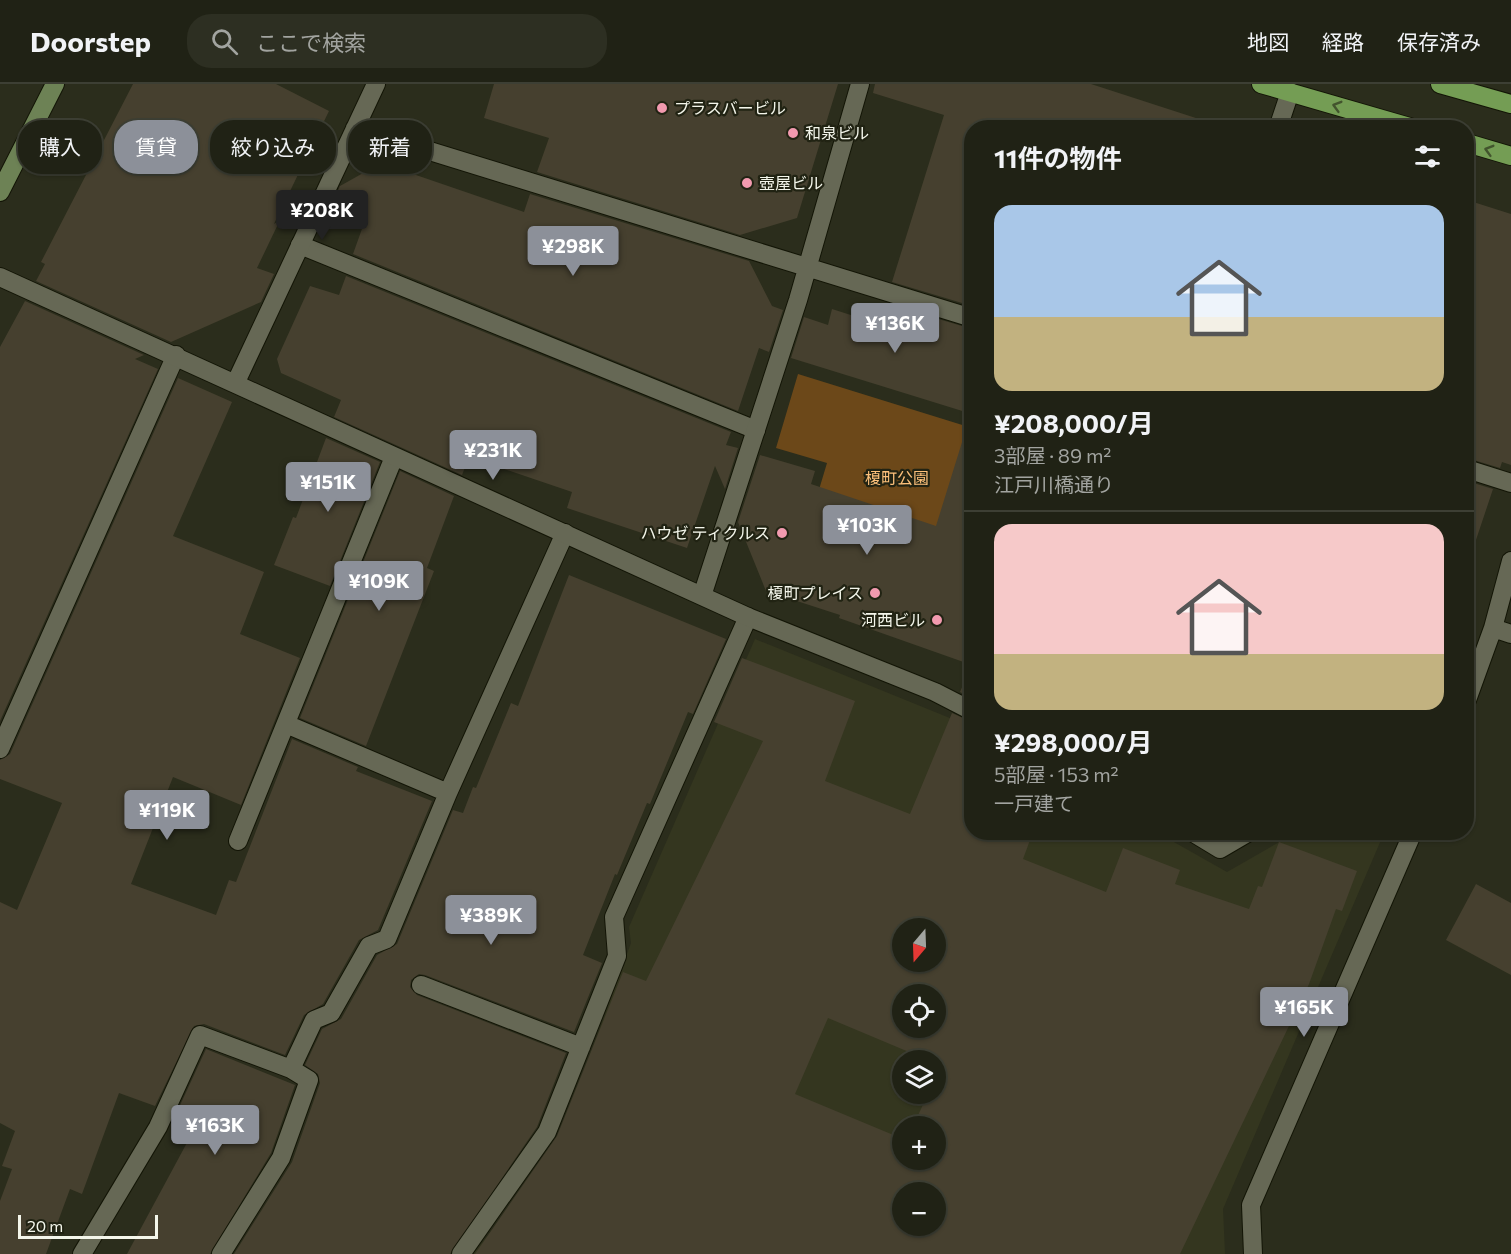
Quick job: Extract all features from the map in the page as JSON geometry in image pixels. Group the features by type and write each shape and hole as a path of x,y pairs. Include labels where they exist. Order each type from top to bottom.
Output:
{"main road":[{"path":"1261,84 1386,120"},
{"path":"1440,84 1484,90 1511,104"},
{"path":"1474,145 1511,156"}],"street":[{"path":"0,192 55,84"},
{"path":"359,120 376,84"},
{"path":"702,596 808,268 860,84"},
{"path":"1281,120 1290,92"},
{"path":"236,382 348,143"},
{"path":"432,152 964,316"},
{"path":"300,245 756,430"},
{"path":"0,277 236,382 394,457 748,617 934,692 964,707"},
{"path":"0,749 176,355"},
{"path":"238,841 394,457"},
{"path":"1474,471 1511,483"},
{"path":"291,1069 314,1020 331,1012 369,946 387,939 448,793 565,533"},
{"path":"1474,680 1493,628 1511,561"},
{"path":"461,1254 547,1132 617,956 614,917 748,617"},
{"path":"1493,628 1511,634"},
{"path":"286,724 448,793"},
{"path":"1205,840 1220,849 1235,840"},
{"path":"1253,1254 1251,1205 1410,840"},
{"path":"421,985 581,1047"},
{"path":"82,1254 158,1127 200,1035 291,1069 309,1080 281,1158 221,1254"}],"shaded area":[{"path":"755,639 964,724 964,840 1170,840 1227,872 1283,840 1381,840 1223,1209 1225,1254 473,1254 555,1151 631,943 629,927"}],"green space":[{"name":"榎町公園","path":"798,374 964,426 964,575 809,523 827,463 776,448"}],"building":[{"path":"133,84 276,84 329,111 325,120 210,120 210,174 298,174 274,224 280,220 257,268 274,274 261,302 171,342 36,281 45,264 41,262 86,174 102,174 102,144 114,121 114,174 198,174 198,120 114,120"},
{"path":"494,84 838,84 797,218 740,235 537,172 549,138 484,118"},
{"path":"875,84 1091,84 1202,120 964,120 964,304 892,282 944,115 873,93"},
{"path":"361,174 413,174 524,212 530,194 749,261 772,306 783,310 769,352 759,348 738,411 353,254 363,226 327,214 340,186"},
{"path":"1474,202 1511,214 1511,465 1502,462 1500,468 1474,460"},
{"path":"346,276 731,432 726,445 738,448 725,489 715,466 687,548 567,508 572,492 469,457 462,475 334,417 341,400 281,373 277,359 310,286 339,295"},
{"path":"25,301 144,355 135,359 158,369 0,721 0,347"},
{"path":"885,303 964,327 964,412 791,358 804,317 828,325 832,309 879,324"},
{"path":"178,378 232,402 173,536 264,572 240,634 300,658 241,805 173,777 131,884 216,915 229,880 236,882 292,739 358,767 356,771 432,801 378,930 359,940 323,1004 304,1015 285,1055 204,1024 194,1026 155,1106 119,1093 82,1194 70,1189 46,1254 0,1254 0,1201 12,1169 2,1166 15,1131 0,1123 0,902 17,910 62,803 0,779 0,760 10,754"},
{"path":"326,438 380,462 330,586 274,565 293,517 296,518"},
{"path":"964,439 964,662 839,618 840,615 766,591 738,522 760,455 815,471 811,484 936,526"},
{"path":"400,471 454,496 427,568 434,571 366,746 300,718"},
{"path":"1474,483 1493,489 1474,546"},
{"path":"569,575 726,639 693,714 688,712 650,804 647,803 617,875 615,874 583,955 602,963 574,1032 425,975 419,974 411,980 410,987 417,995 566,1053 537,1127 450,1254 234,1254 292,1162 320,1083 318,1074 305,1065 322,1029 341,1019 377,955 397,944 453,810 463,813 473,787 476,788 511,703 518,706"},
{"path":"742,658 855,701 825,781 910,814 952,713 964,718 964,840 1030,840 1023,859 1106,892 1123,848 1180,870 1175,884 1249,909 1258,886 1262,887 1279,842 1357,871 1342,911 1336,909 1309,984 1180,1254 475,1254 557,1136 623,972 646,981 763,741 714,722","holes":["828,1018 904,1050 946,1050 946,1104 923,1104 918,1116 946,1116 946,1170 892,1170 892,1134 795,1094"]},
{"path":"964,683 964,694 960,692"},
{"path":"1476,884 1511,903 1511,975 1446,940"},
{"path":"206,1049 295,1085 271,1153 210,1254 127,1254 196,1126 191,1124 193,1120 176,1114"}],"place":[{"name":"プラスバービル","path":"662,108"},
{"name":"和泉ビル","path":"793,133"},
{"name":"壺屋ビル","path":"747,183"},
{"name":"ハウゼ ティクルス","path":"782,533"},
{"name":"榎町プレイス","path":"875,593"},
{"name":"河西ビル","path":"937,620"}]}
